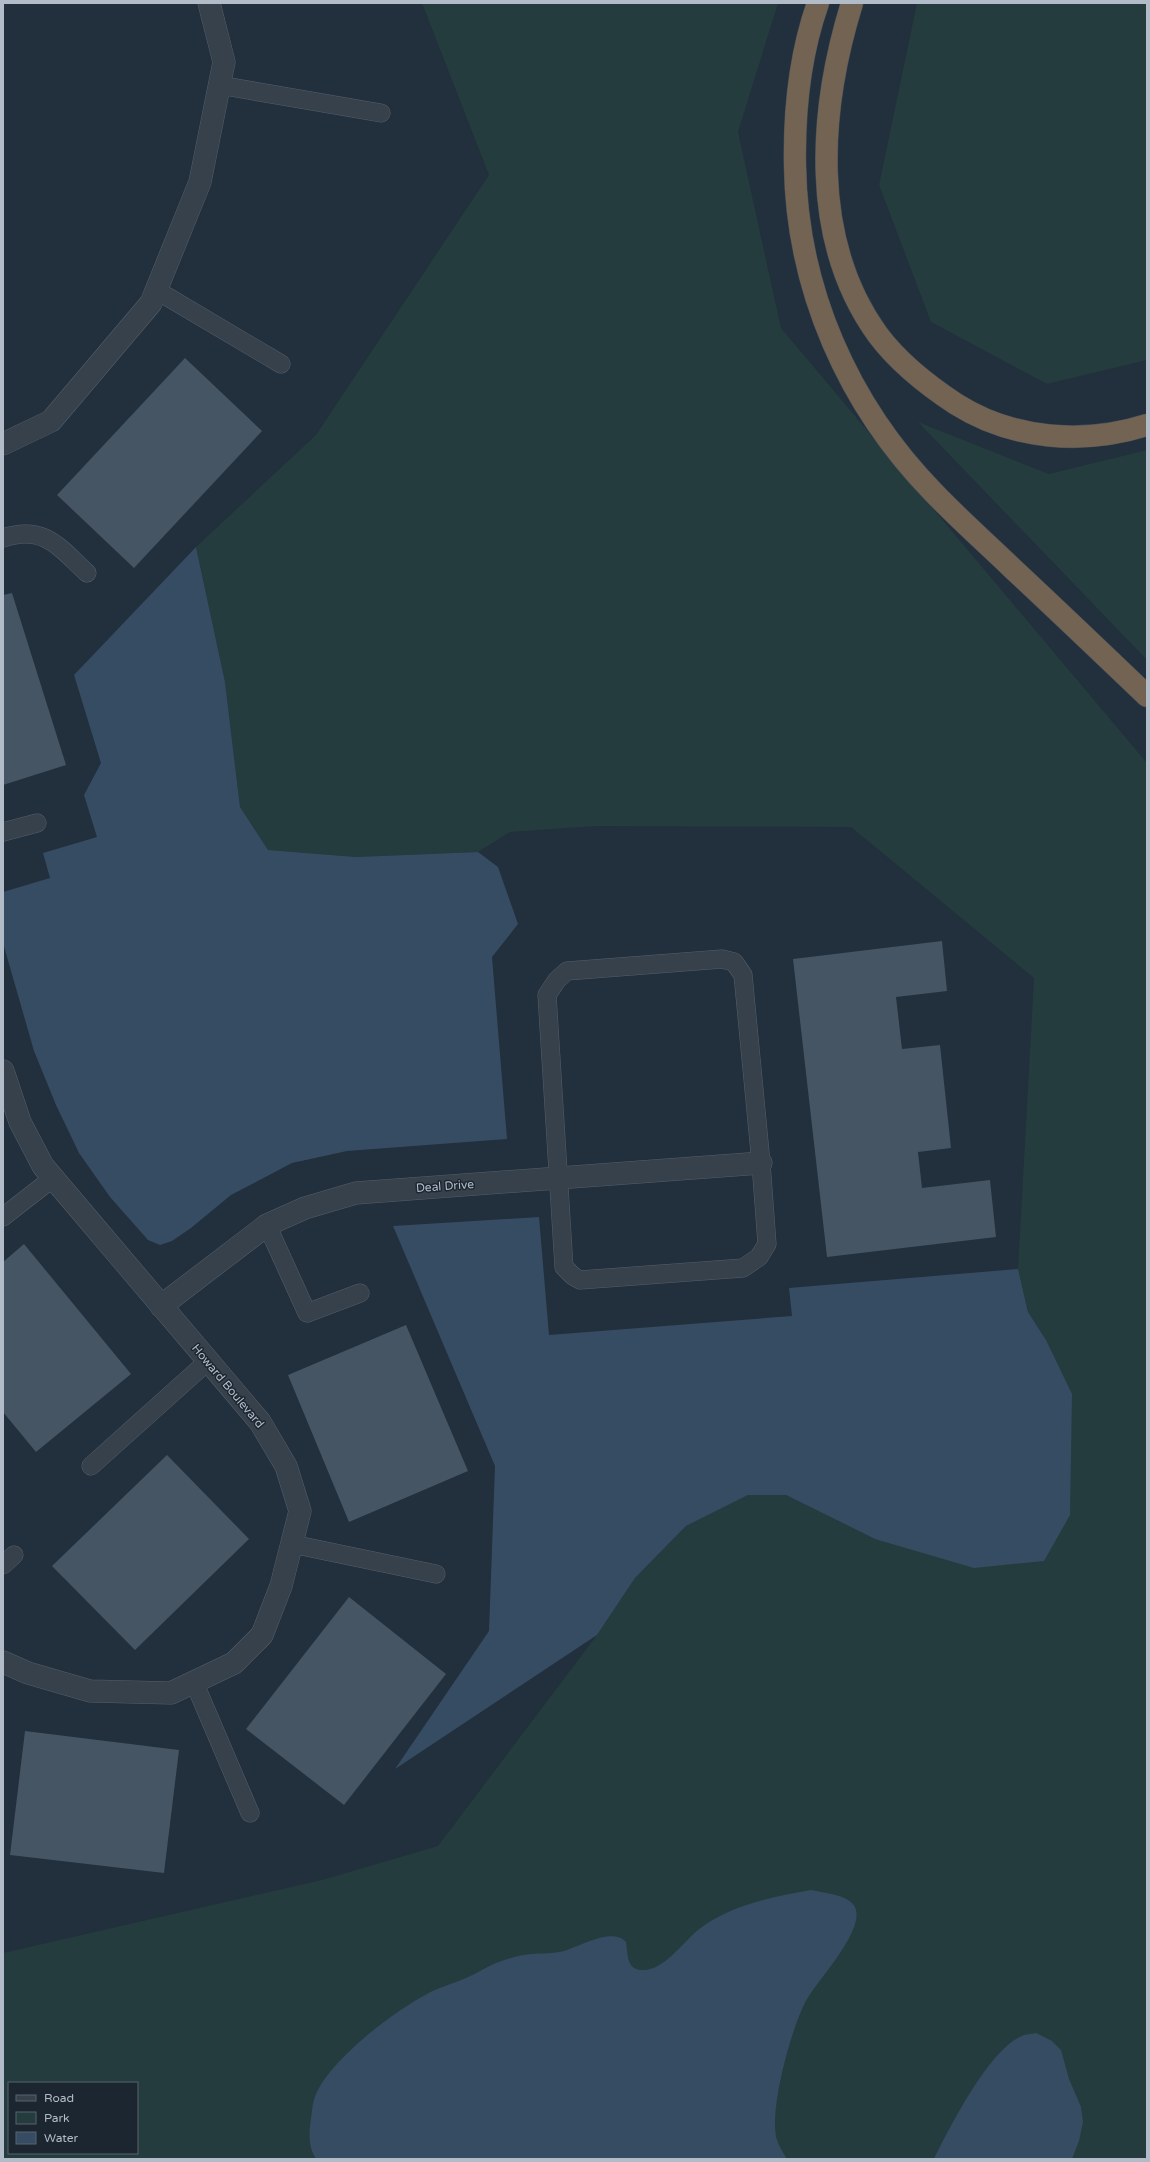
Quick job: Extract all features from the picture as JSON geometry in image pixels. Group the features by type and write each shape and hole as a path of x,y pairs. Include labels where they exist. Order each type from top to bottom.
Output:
{"highway":[{"path":"818,3 806,49 799,93 794,138 795,184 800,231 808,275 821,314 838,354 884,432 934,493 1147,696"},
{"path":"852,3 841,39 832,84 827,128 827,178 832,222 842,264 857,301 879,335 905,365 936,391 970,412 1000,426 1033,434 1066,436 1101,435 1147,424"}],"street":[{"path":"3,444 51,421 151,303 200,182 224,62 209,3"},
{"name":"Howard Boulevard","path":"3,1071 20,1122 43,1166 260,1422 286,1466 300,1511 281,1586 262,1635 234,1663 170,1693 90,1691 28,1673 3,1662"},
{"name":"Deal Drive","path":"161,1306 267,1225 305,1208 356,1193 761,1163"}],"lane":[{"path":"219,86 381,113"},
{"path":"156,290 281,364"},
{"path":"3,538 11,535 40,535 51,540 87,573"},
{"path":"3,832 37,823"},
{"path":"722,959 734,962 742,975 761,1163 767,1244 759,1258 743,1268 580,1280 573,1276 564,1267 559,1178 548,995 557,980 567,971 722,959"},
{"path":"3,1218 53,1178"},
{"path":"267,1225 306,1313 360,1293"},
{"path":"91,1466 208,1361"},
{"path":"292,1544 436,1574"},
{"path":"194,1682 250,1813"}],"green space":[{"path":"422,3 778,3 738,132 781,328 1147,763 1147,2159 3,2159 3,1953 322,1880 438,1846 597,1635 635,1578 686,1526 748,1495 786,1495 875,1539 1046,1340 1028,1312 1018,1269 1034,978 851,827 596,826 510,832 478,852 356,857 268,850 240,807 225,682 196,547 316,435 489,175"},
{"path":"917,3 1147,3 1147,360 1047,384 931,322 879,185"},
{"path":"918,422 1049,474 1147,450 1147,660"}],"water":[{"path":"196,547 225,682 240,807 268,850 356,857 478,852 498,867 518,924 492,957 507,1139 347,1151 292,1163 231,1195 191,1228 172,1241 160,1245 148,1240 110,1197 79,1153 56,1105 34,1051 3,943 3,892 50,878 43,853 97,837 84,795 101,763 74,675"},
{"path":"539,1217 549,1335 792,1316 789,1288 1018,1269 1028,1312 1046,1340 1072,1394 1070,1515 1044,1561 974,1568 875,1539 786,1495 748,1495 686,1526 635,1578 597,1635 395,1769 489,1631 495,1466 393,1226"},
{"path":"811,1890 830,1894 850,1901 856,1910 856,1920 853,1931 838,1956 807,1999 801,2011 789,2048 779,2090 775,2127 777,2140 787,2159 316,2159 313,2154 310,2144 310,2123 313,2104 320,2086 331,2071 345,2055 379,2026 413,2002 441,1987 474,1975 492,1965 518,1956 560,1952 596,1939 613,1936 626,1942 630,1964 633,1967 642,1970 650,1969 665,1961 692,1935 710,1921 724,1914 752,1903"},
{"path":"1036,2033 1052,2041 1061,2050 1069,2079 1081,2107 1083,2122 1079,2141 1072,2159 934,2159 972,2090 985,2071 1011,2042 1024,2035"}],"building":[{"path":"185,358 262,431 134,568 57,495"},
{"path":"12,593 66,765 3,785 3,595"},
{"path":"942,941 947,991 896,997 902,1049 940,1045 951,1148 918,1152 922,1188 990,1180 996,1237 827,1257 793,959"},
{"path":"24,1244 131,1374 36,1452 3,1412 3,1262"},
{"path":"406,1325 468,1471 349,1522 288,1375"},
{"path":"167,1455 249,1539 135,1650 52,1566"},
{"path":"349,1597 446,1674 344,1805 246,1729"},
{"path":"25,1731 179,1750 164,1873 10,1855"}]}
